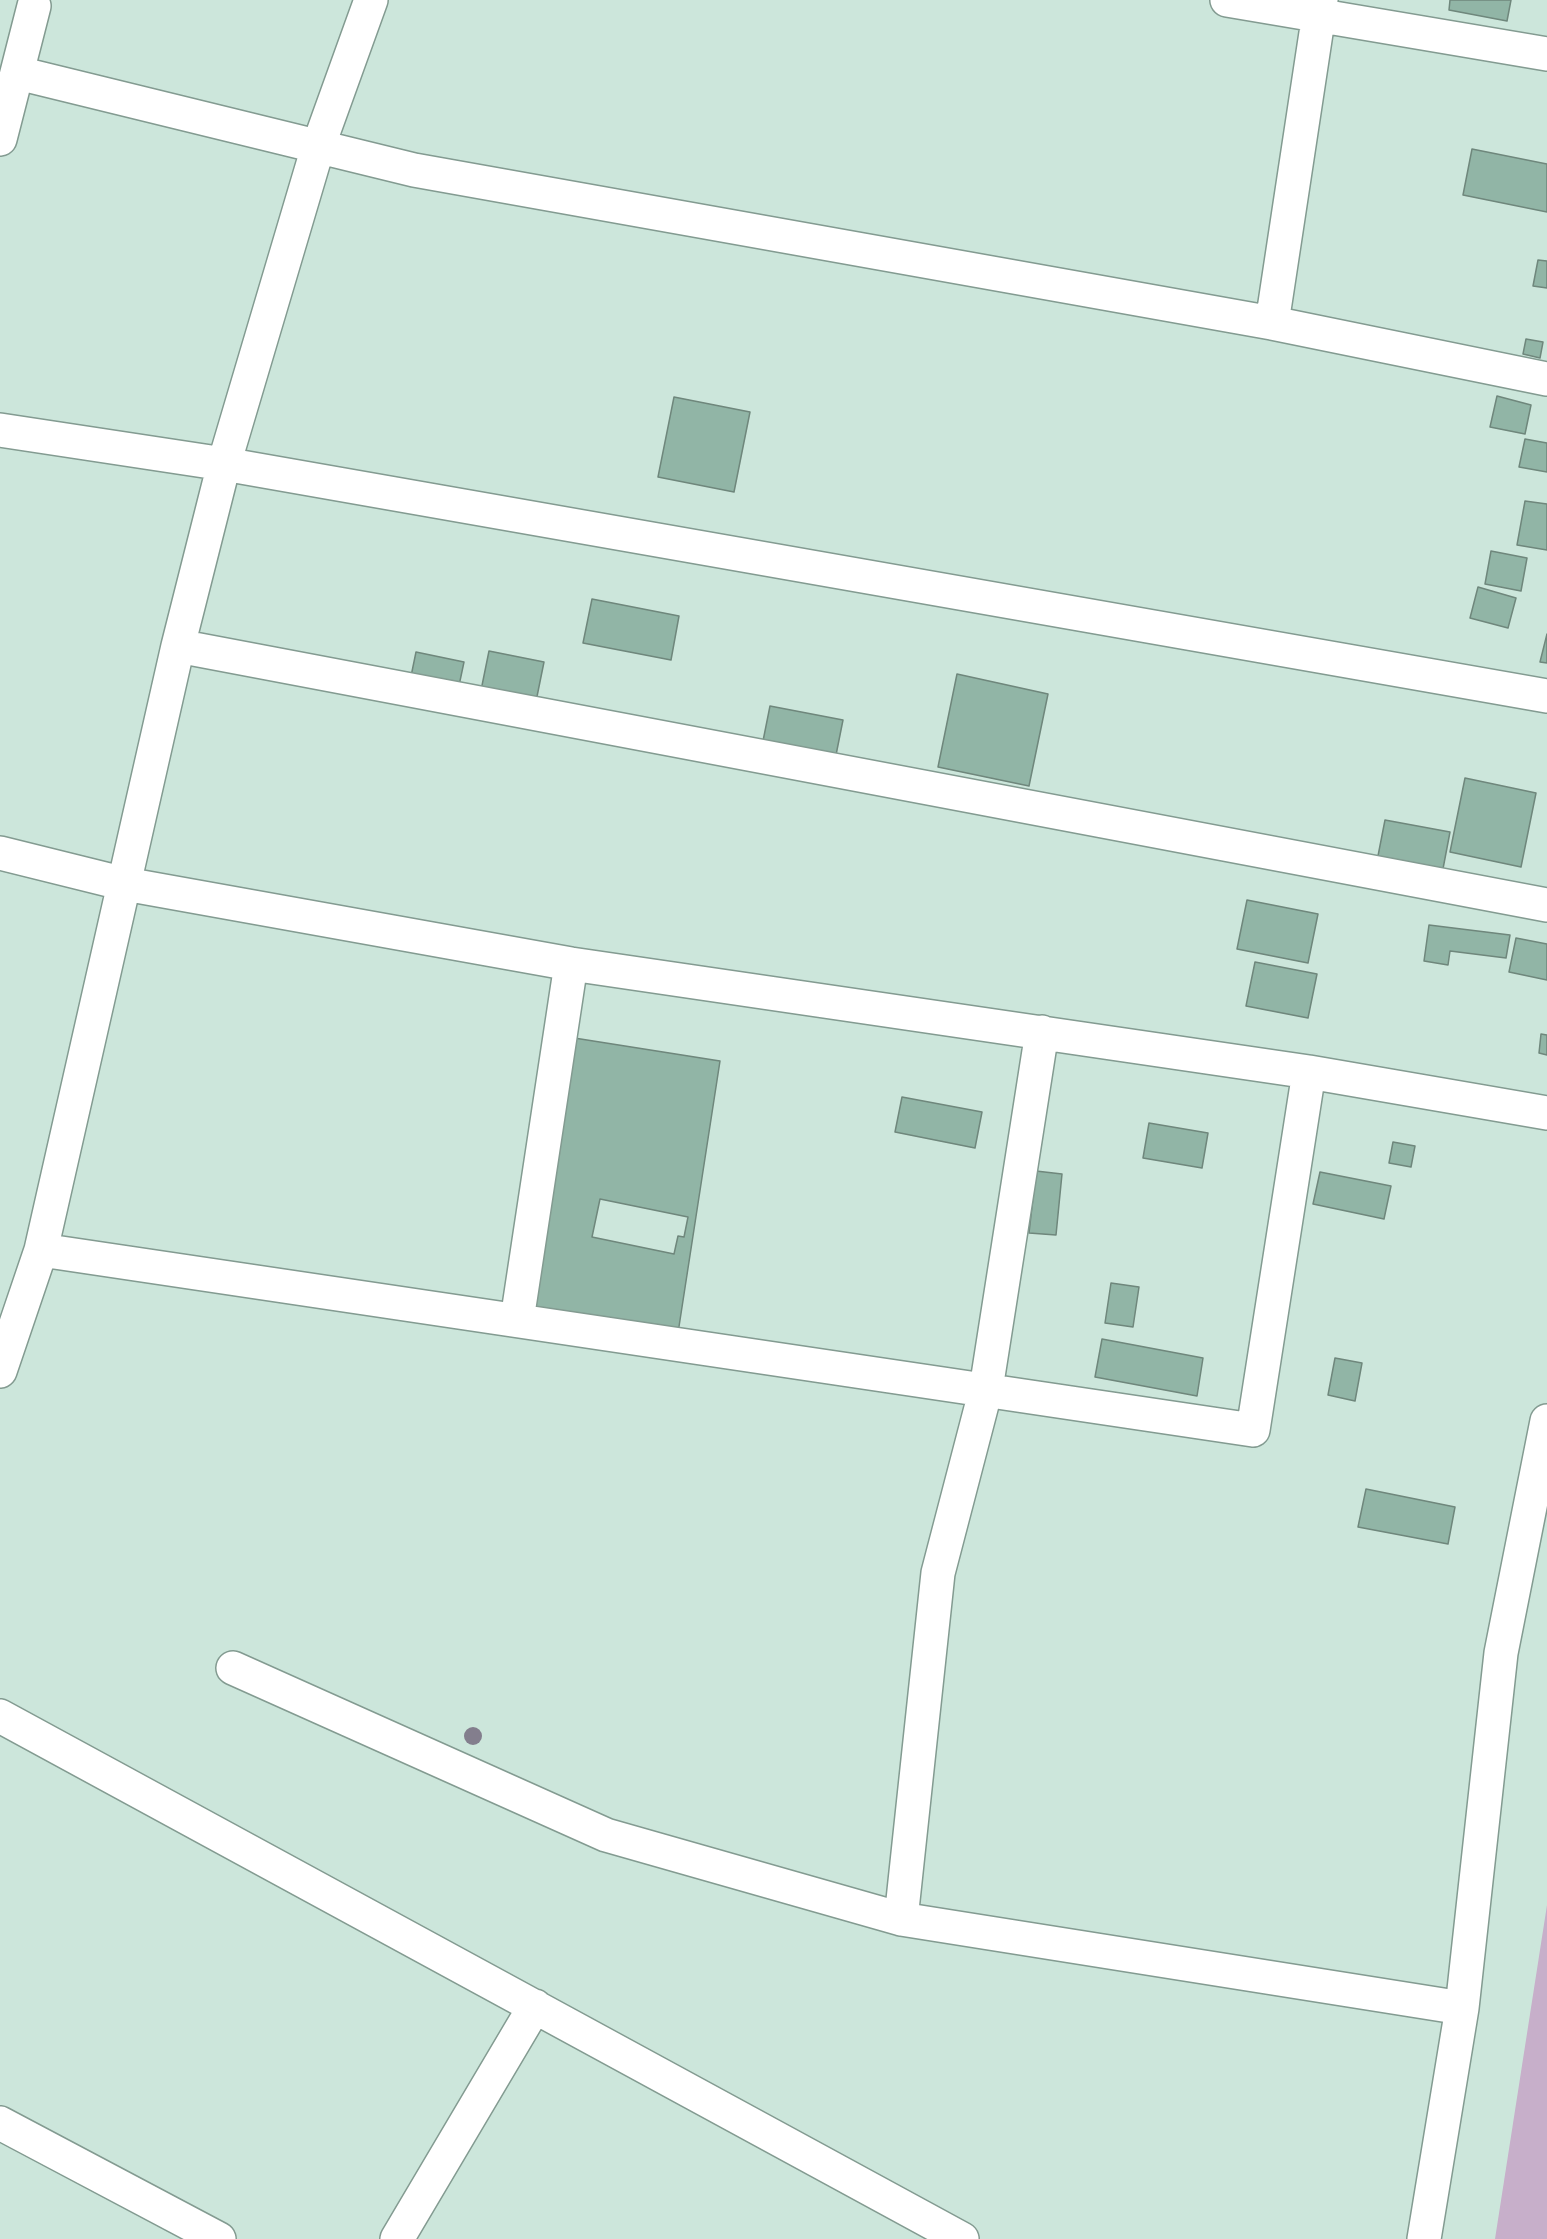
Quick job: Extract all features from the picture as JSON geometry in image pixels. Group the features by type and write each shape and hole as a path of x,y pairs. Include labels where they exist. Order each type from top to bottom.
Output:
{"street":[{"path":"0,1371 41,1250 178,646 224,464 318,147 371,0"},
{"path":"1227,0 1320,8 1547,54"},
{"path":"2,122 18,73 34,6"},
{"path":"1272,323 1320,8"},
{"path":"18,73 414,170 1272,323 1547,379"},
{"path":"0,430 224,464 1547,696"},
{"path":"178,646 1547,905"},
{"path":"0,853 125,884 571,964 1309,1072 1547,1113"},
{"path":"517,1320 571,964"},
{"path":"901,1919 938,1573 986,1389 1042,1032"},
{"path":"41,1250 1253,1430 1309,1072"},
{"path":"1424,2239 1462,2008 1502,1653 1547,1421"},
{"path":"233,1668 606,1835 901,1919 1462,2008"},
{"path":"0,1716 962,2239"},
{"path":"397,2239 535,2006"},
{"path":"0,2123 219,2239"}],"shaded area":[{"path":"1547,1905 1547,2239 1495,2239"}],"building":[{"path":"1450,0 1511,0 1507,21 1449,10"},
{"path":"1472,149 1547,164 1547,212 1463,195"},
{"path":"1538,260 1547,261 1547,288 1533,286"},
{"path":"1526,339 1543,342 1540,358 1523,354"},
{"path":"1497,396 1531,405 1525,434 1490,427"},
{"path":"674,397 750,412 734,492 658,477"},
{"path":"1525,439 1547,443 1547,472 1519,467"},
{"path":"1525,501 1547,504 1547,550 1517,545"},
{"path":"1491,551 1527,558 1521,591 1485,584"},
{"path":"1478,587 1516,598 1508,628 1470,618"},
{"path":"592,599 679,616 671,660 583,643"},
{"path":"1547,634 1547,663 1540,662"},
{"path":"489,651 544,662 531,726 476,715"},
{"path":"416,652 464,662 457,695 409,686"},
{"path":"957,674 1048,694 1029,786 938,767"},
{"path":"770,706 843,720 836,755 763,741"},
{"path":"1465,778 1536,793 1521,867 1450,852"},
{"path":"1385,820 1450,832 1442,874 1377,861"},
{"path":"1247,900 1318,914 1308,963 1237,949"},
{"path":"1429,925 1510,935 1506,958 1450,951 1448,965 1424,961"},
{"path":"1516,938 1547,944 1547,980 1509,972"},
{"path":"1255,962 1317,974 1308,1018 1246,1006"},
{"path":"1541,1034 1547,1035 1547,1055 1539,1053"},
{"path":"568,1037 720,1061 678,1333 526,1310","holes":["600,1199 688,1217 684,1237 678,1236 674,1254 592,1237"]},
{"path":"902,1097 982,1112 975,1148 895,1132"},
{"path":"1149,1123 1208,1133 1202,1168 1143,1158"},
{"path":"1393,1142 1415,1146 1411,1167 1389,1163"},
{"path":"1036,1171 1062,1174 1056,1235 1029,1233"},
{"path":"1320,1172 1391,1186 1384,1219 1313,1204"},
{"path":"1111,1283 1139,1287 1133,1327 1105,1323"},
{"path":"1102,1339 1203,1358 1197,1396 1095,1377"},
{"path":"1335,1358 1362,1363 1355,1401 1328,1395"},
{"path":"1366,1489 1455,1507 1448,1544 1358,1527"}]}
